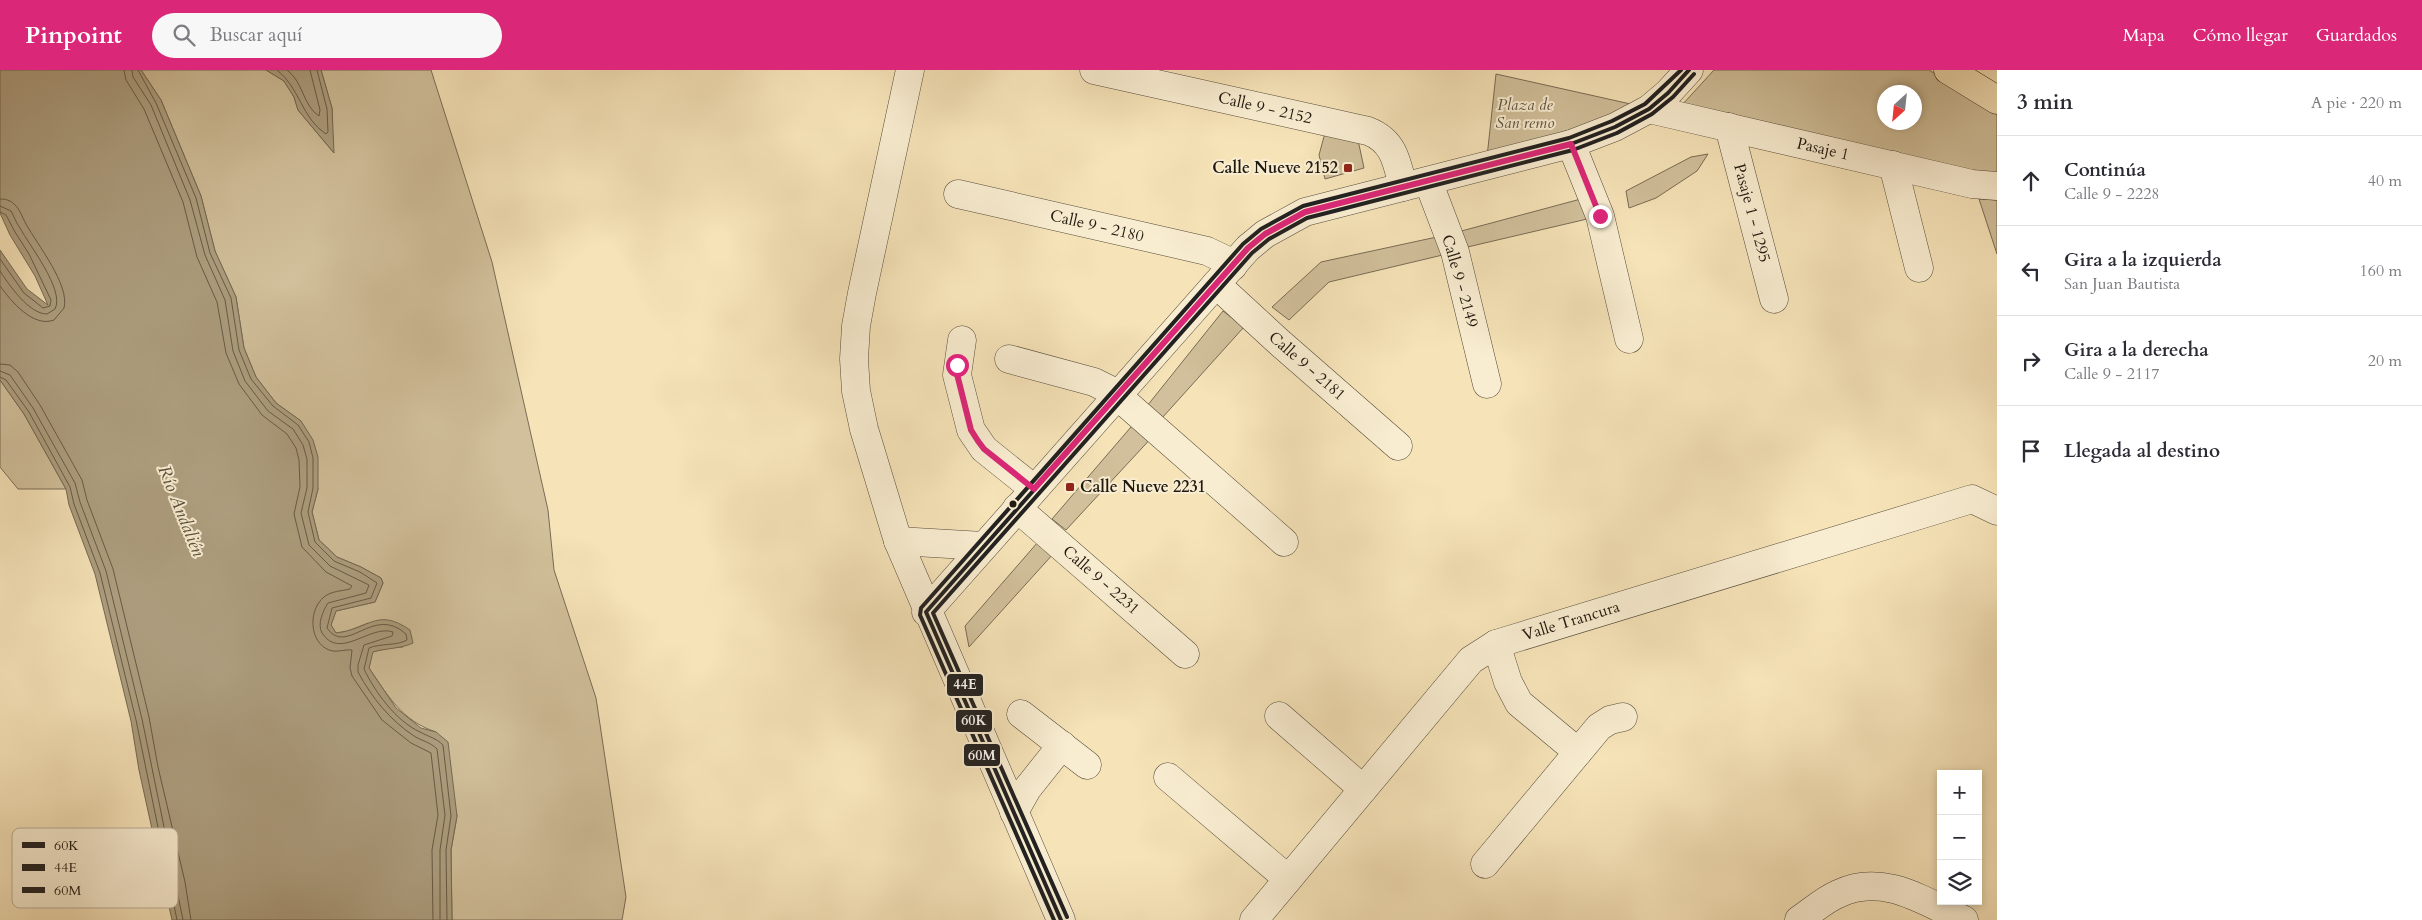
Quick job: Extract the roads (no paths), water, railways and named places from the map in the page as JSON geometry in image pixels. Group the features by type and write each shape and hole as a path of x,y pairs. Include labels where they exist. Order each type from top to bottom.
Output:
{"main road":[{"path":"1948,70 1997,100"}],"street":[{"path":"910,70 856,326 854,359 856,391 864,429 898,541 926,612 1061,920"},
{"name":"Calle 9 - 2152","path":"1094,70 1368,131 1383,139 1415,184"},
{"path":"926,612 1117,395 1225,275 1265,234 1305,212 1571,144 1615,127 1649,109 1668,93 1689,70"},
{"name":"Pasaje 1","path":"1649,109 1972,184 1997,186"},
{"name":"Pasaje 1 - 1295","path":"1730,127 1774,299"},
{"path":"1571,144 1600,216 1629,339"},
{"path":"1893,165 1919,268"},
{"name":"Calle 9 - 2149","path":"1415,184 1455,252 1487,384"},
{"name":"Calle 9 - 2180","path":"958,194 1207,251 1226,260 1225,275"},
{"name":"Calle 9 - 2181","path":"1225,275 1279,342 1398,446"},
{"name":"Calle 9 - 2231","path":"962,340 957,374 971,430 984,449 1025,498 1185,654"},
{"path":"1010,359 1094,382 1117,395 1284,542"},
{"name":"Valle Trancura","path":"1254,920 1472,660 1496,644 1972,499 1997,511"},
{"path":"898,541 983,546"},
{"path":"1496,644 1508,682 1519,703 1578,752"},
{"path":"1021,714 1087,765"},
{"path":"1279,716 1363,789"},
{"path":"1485,864 1604,723 1623,717"},
{"path":"1014,812 1027,789 1062,745"},
{"path":"1168,777 1288,879"},
{"path":"1799,920 1836,894 1865,886 1881,885 1911,894 1964,920"}],"water":[{"name":"Río Andalién","path":"0,70 141,70 161,100 201,196 215,251 236,297 244,348 256,377 276,403 301,421 313,440 318,457 318,489 312,512 319,540 337,557 381,578 383,583 375,602 336,611 331,625 336,633 348,631 373,621 389,620 399,623 410,630 413,643 373,652 369,668 396,708 421,728 436,732 448,742 457,816 451,850 452,920 172,920 169,908 178,908 178,828 152,828 131,721 95,574 69,505 66,489 24,414 0,380 0,250 27,289 48,305 35,276 10,235 0,213"},
{"path":"266,70 321,70 332,108 334,153 298,110 294,97 284,81"}],"place":[{"name":"Calle Nueve 2152","path":"1348,168"},
{"name":"Calle Nueve 2231","path":"1070,487"}],"park label":[{"name":"Plaza de San remo","path":"1525,114"}]}
